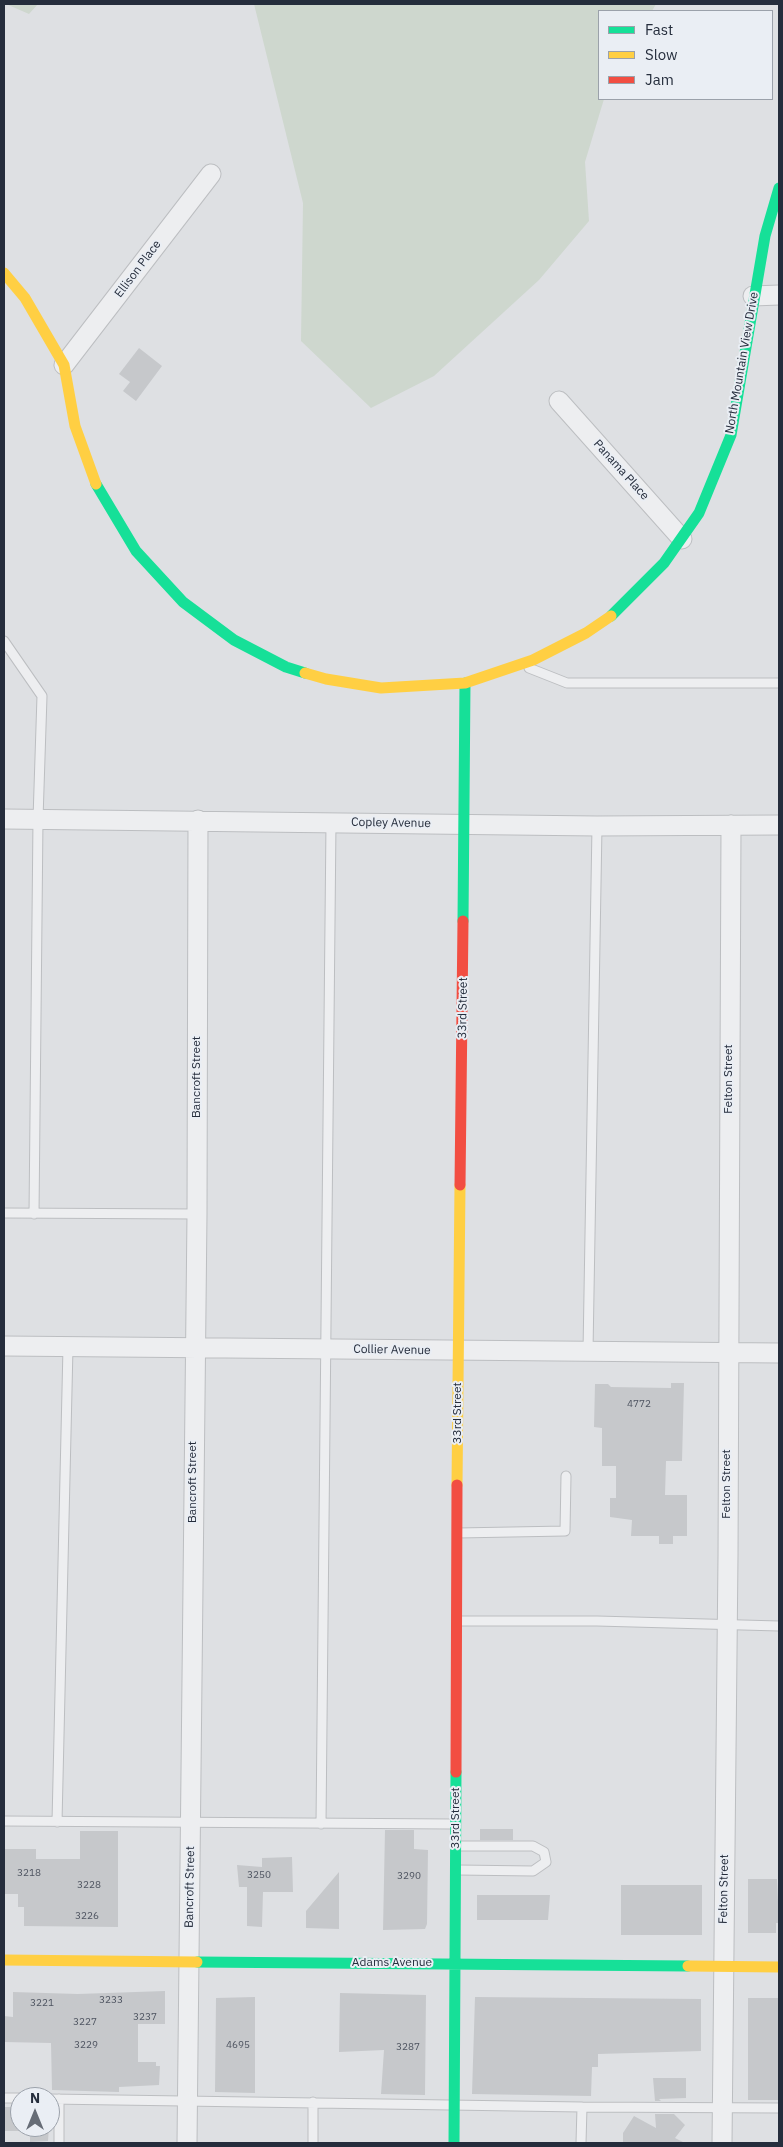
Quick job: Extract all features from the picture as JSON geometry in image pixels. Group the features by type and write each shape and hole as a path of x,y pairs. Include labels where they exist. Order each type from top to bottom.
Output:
{"street":[{"name":"Ellison Place","path":"64,365 211,174"},
{"name":"North Mountain View Drive","path":"4,273 25,298 64,365 75,426 94,480 136,551 183,602 234,640 286,667 326,679 380,688 465,683 522,665 586,633 615,613 664,563 699,513 731,435 765,236 779,188"},
{"path":"754,296 779,295"},
{"name":"Panama Place","path":"559,401 682,539"},
{"name":"33rd Street","path":"454,2143 458,1350 465,683"},
{"name":"Copley Avenue","path":"4,819 198,820 465,825 779,825"},
{"name":"Bancroft Street","path":"187,2143 198,820"},
{"name":"Felton Street","path":"722,2143 731,825"},
{"name":"Collier Avenue","path":"4,1346 779,1353"},
{"name":"Adams Avenue","path":"4,1960 779,1967"}],"lane":[{"path":"4,642 42,696 38,819 34,1214"},
{"path":"522,665 567,682 779,683"},
{"path":"321,1824 324,1349 331,822"},
{"path":"588,1351 597,826"},
{"path":"4,1213 196,1214"},
{"path":"57,1822 68,1347"},
{"path":"458,1533 565,1532 566,1476"},
{"path":"458,1621 597,1621 779,1626"},
{"path":"4,1821 455,1824"},
{"path":"455,1846 533,1846 544,1852 546,1862 533,1872 455,1870"},
{"path":"60,2099 779,2108"},
{"path":"313,2102 313,2143"},
{"path":"581,2143 582,2107"}],"shaded area":[{"path":"6,4 38,4 29,14"},
{"path":"254,4 656,4 653,10 598,10 598,100 604,100 585,162 589,221 539,280 434,376 371,408 301,341 303,203"}],"building":[{"path":"139,348 162,366 136,401 123,391 130,382 119,374"},
{"path":"671,1383 684,1383 682,1461 666,1461 665,1495 687,1495 687,1536 673,1536 673,1544 659,1544 659,1536 631,1536 632,1520 610,1517 610,1498 616,1498 616,1466 602,1466 602,1428 594,1427 595,1384 608,1384 611,1387 671,1388"},
{"path":"480,1829 513,1829 513,1840 480,1840"},
{"path":"385,1830 414,1830 414,1849 428,1850 427,1924 425,1929 383,1930"},
{"path":"80,1831 118,1831 118,1927 24,1926 24,1907 18,1907 18,1894 4,1894 4,1849 36,1849 36,1859 80,1859"},
{"path":"292,1857 293,1892 263,1892 262,1927 247,1926 247,1887 239,1887 237,1865 262,1867 262,1858"},
{"path":"339,1872 339,1929 306,1928 306,1911"},
{"path":"748,1879 777,1879 779,1923 776,1923 776,1933 748,1933"},
{"path":"621,1885 702,1885 702,1935 621,1935"},
{"path":"477,1895 550,1895 548,1920 477,1920"},
{"path":"165,1991 165,2024 138,2024 138,2062 156,2062 156,2066 160,2066 159,2085 119,2087 119,2092 60,2090 60,2087 52,2087 51,2043 4,2042 4,2016 13,2017 13,1992 78,1994"},
{"path":"340,1993 426,1995 425,2095 381,2094 384,2050 339,2052"},
{"path":"255,1997 255,2093 215,2092 216,1998"},
{"path":"475,1997 701,1999 701,2051 598,2054 598,2067 592,2067 591,2096 472,2094"},
{"path":"748,1998 779,1998 779,2100 748,2100"},
{"path":"653,2078 686,2078 686,2098 659,2099 661,2101 655,2101"},
{"path":"4,2107 10,2107 10,2131 5,2131"},
{"path":"655,2114 674,2114 685,2125 675,2138 685,2143 623,2143 623,2133 634,2116 656,2128"},
{"path":"30,2137 48,2137 48,2141 30,2142"}],"traffic: fast":[{"path":"611,616 664,563 699,513 731,435 765,236 779,188"},
{"path":"96,484 136,551 183,602 234,640 286,667 305,673"},
{"path":"463,921 465,683"},
{"path":"454,2143 456,1772"},
{"path":"197,1962 688,1966"}],"traffic: slow":[{"path":"4,273 25,298 64,365 75,426 96,484"},
{"path":"305,673 326,679 381,688 465,683 533,660 586,633 611,616"},
{"path":"457,1485 460,1185"},
{"path":"4,1960 197,1962"},
{"path":"688,1966 779,1967"}],"traffic: jam":[{"path":"460,1185 463,921"},
{"path":"456,1772 457,1485"}]}
